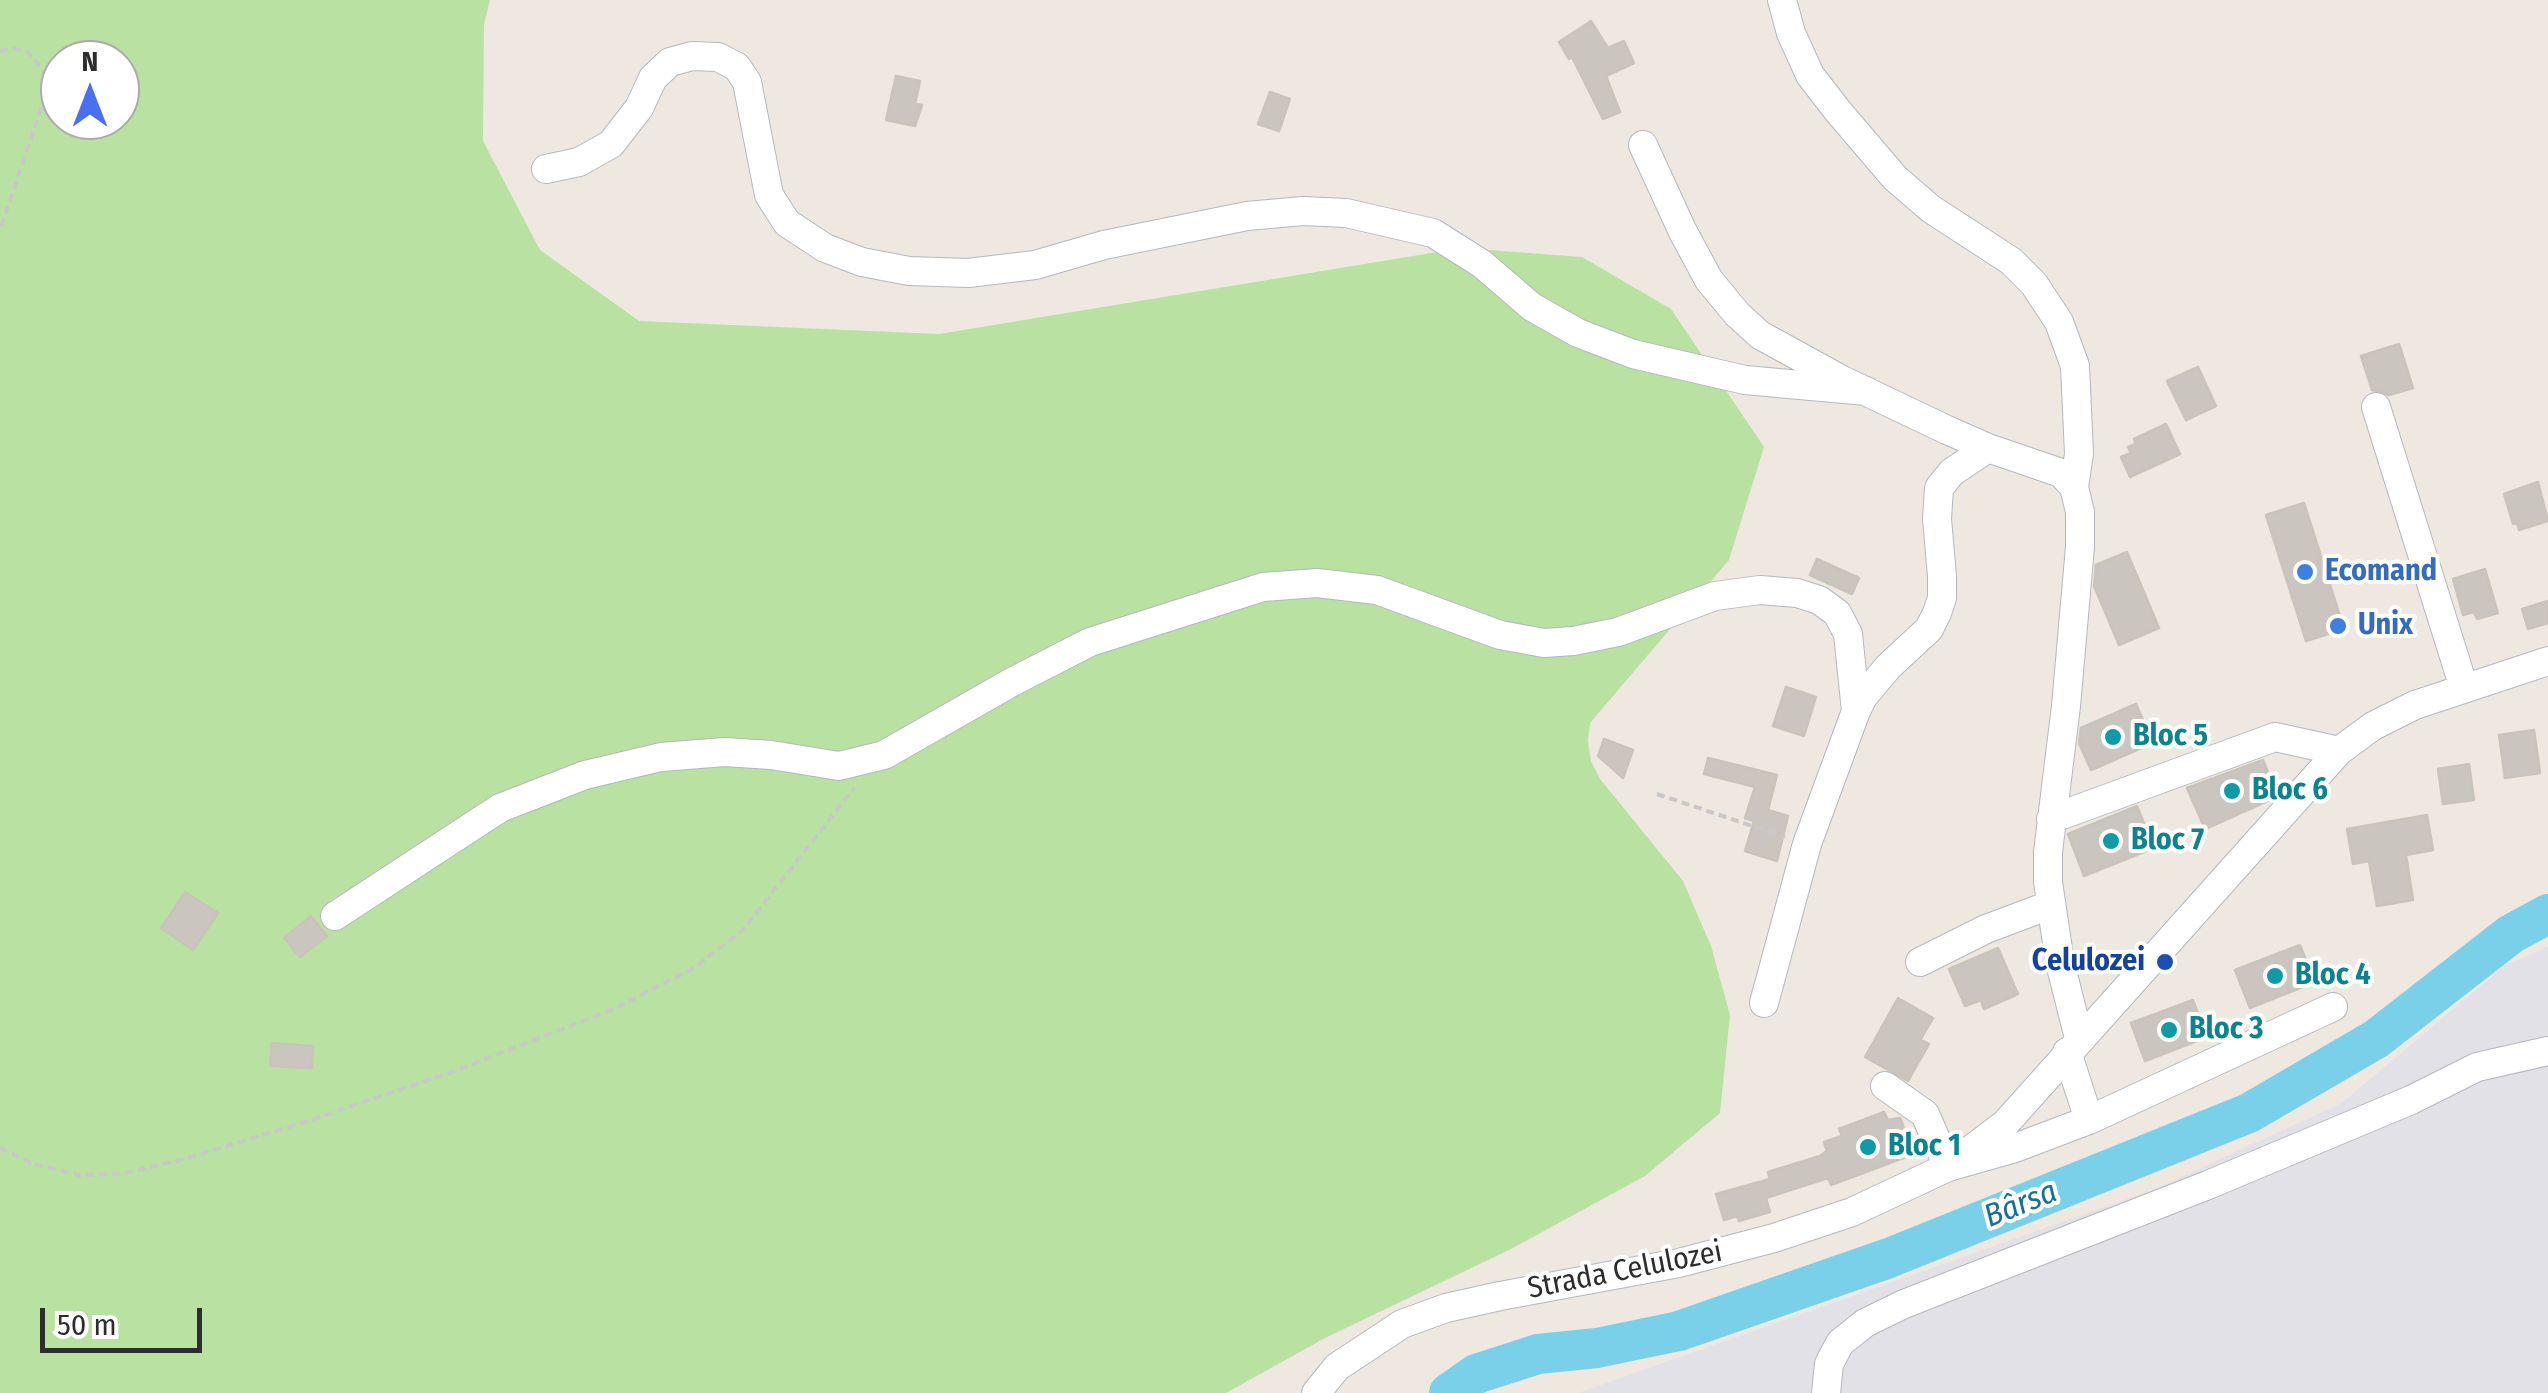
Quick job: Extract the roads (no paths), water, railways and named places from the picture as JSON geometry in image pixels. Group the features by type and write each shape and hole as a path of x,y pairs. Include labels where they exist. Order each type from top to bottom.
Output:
{"street":[{"path":"1782,0 1791,33 1810,75 1837,110 1895,178 1931,209 2011,261 2034,284 2058,322 2075,366 2079,454 2074,487 2080,512 2080,547 2048,852 2050,905 2089,1120"},
{"path":"546,169 580,162 610,144 639,108 653,78 670,62 692,56 718,58 737,67 748,82 768,195 787,222 826,248 862,262 909,271 968,273 1036,265 1104,245 1246,216 1303,211 1346,214 1433,234 1482,264 1532,307 1578,333 1633,354 1745,380 1866,391"},
{"path":"1643,145 1682,232 1709,280 1760,335 1866,391 1988,448 2061,472 2074,487"},
{"path":"2376,407 2464,688"},
{"path":"1764,1004 1807,844 1856,711 1863,697 1929,628 1937,613 1942,598 1939,488 1952,472 1988,448"},
{"path":"335,916 500,808 584,775 661,757 725,752 840,766 884,754 1090,642 1263,587 1316,583 1377,590 1500,635 1544,643 1618,632 1716,596 1760,590 1797,593 1819,600 1836,613 1848,634 1856,711"},
{"name":"Strada Celulozei","path":"1948,1168 2005,1124 2339,751 2372,726 2414,705 2548,662"},
{"path":"2052,819 2275,737 2339,751"},
{"path":"1920,962 1986,929 2050,905"},
{"name":"Strada Celulozei","path":"1316,1393 1337,1367 1402,1324 1446,1308 1500,1296 1679,1263 1852,1212 1948,1168 2089,1120 2333,1007"},
{"path":"1826,1393 1830,1364 1840,1344 1865,1323 1904,1304 2411,1100 2477,1066 2548,1051"},
{"path":"1885,1086 1926,1114 1948,1168"}],"waterway":[{"name":"Bârsa","path":"1449,1393 1476,1374 1538,1354 1597,1348 1679,1331 1889,1258 2249,1113 2376,1039 2511,934 2548,914"}],"place":[{"name":"Ecomand","path":"2305,572"},
{"name":"Unix","path":"2338,626"},
{"name":"Bloc 5","path":"2113,737"},
{"name":"Bloc 6","path":"2232,791"},
{"name":"Bloc 7","path":"2111,841"},
{"name":"Celulozei","path":"2165,962"},
{"name":"Bloc 4","path":"2275,976"},
{"name":"Bloc 3","path":"2169,1030"},
{"name":"Bloc 1","path":"1868,1147"}]}
